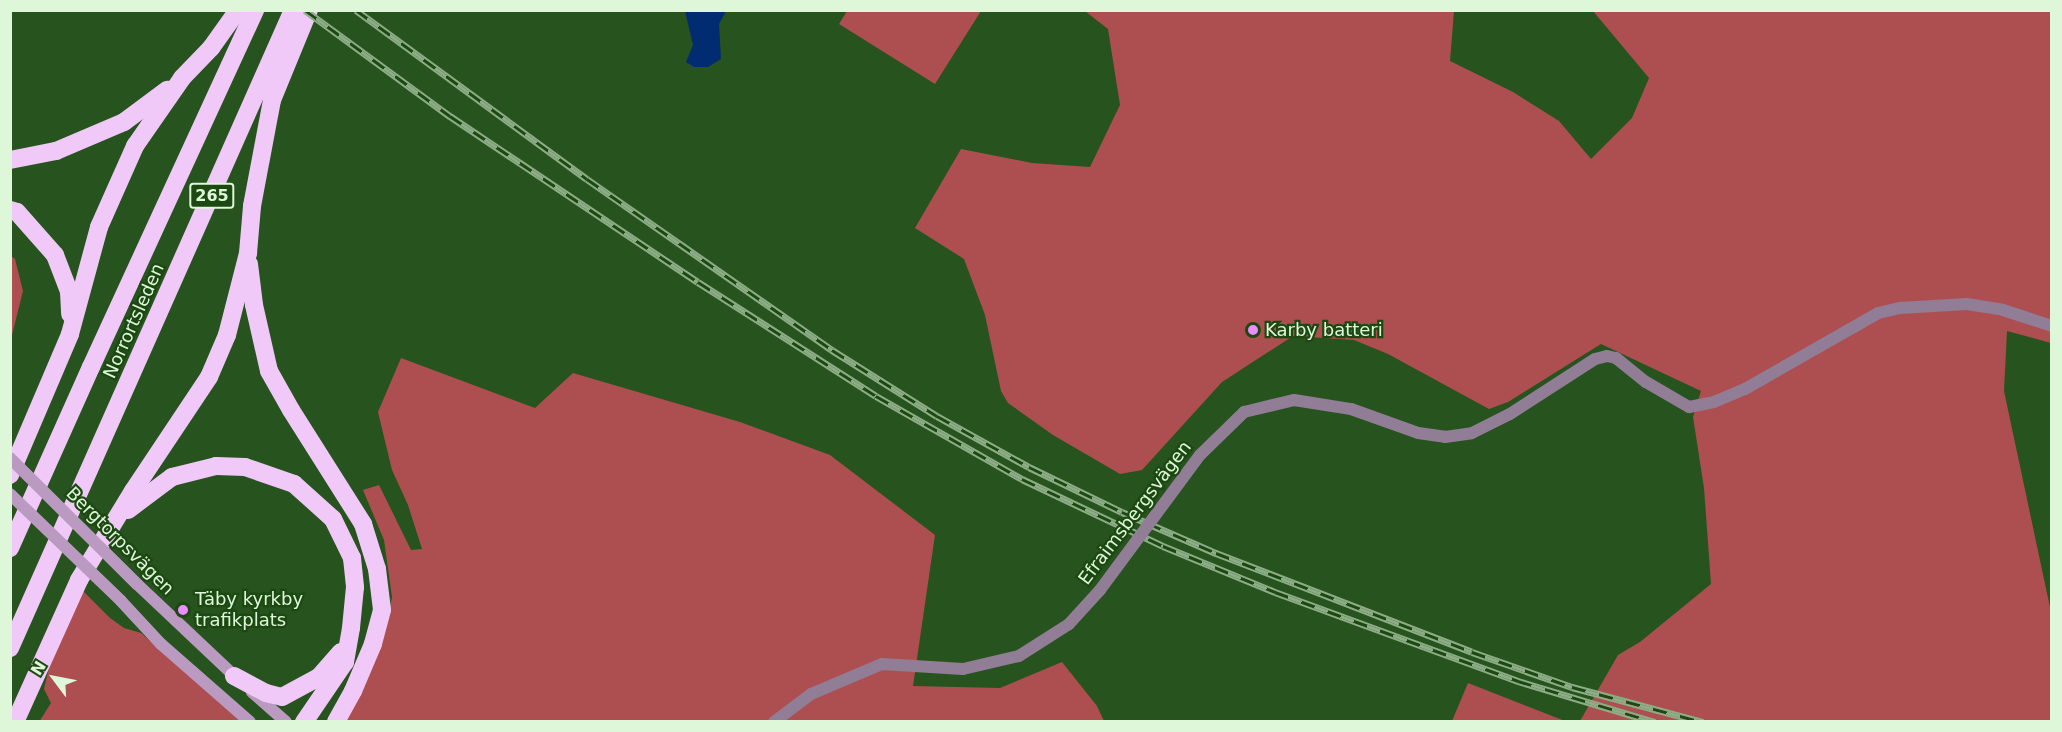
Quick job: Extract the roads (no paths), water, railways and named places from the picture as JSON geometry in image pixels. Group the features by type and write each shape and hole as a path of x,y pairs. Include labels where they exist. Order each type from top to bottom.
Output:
{"highway":[{"path":"10,160 56,151 124,122 182,78 211,48 237,10"},
{"name":"Norrortsleden","path":"10,548 255,10"},
{"name":"Norrortsleden","path":"10,648 293,10"},
{"path":"15,722 79,580 209,377 227,335 248,253 252,206 272,100 309,10"},
{"path":"10,475 70,334 99,227 118,181 135,146 182,78"},
{"path":"10,210 17,212 55,255 69,292 70,334"},
{"path":"248,253 254,305 269,371 363,524 377,569 382,610 373,644 353,691 336,722"},
{"path":"110,529 133,504 172,477 216,466 245,467 294,484 333,519 352,558 355,587 351,628 345,662 304,722"},
{"path":"234,676 266,693 282,697 319,677 341,652 351,628"},
{"path":"325,722 353,691"}],"main road":[{"name":"Bergtorpsvägen","path":"10,458 137,584 286,722"},
{"path":"10,494 121,601 161,644 250,722"}],"street":[{"name":"Efraimsbergsvägen","path":"774,722 811,694 882,664 963,669 1019,656 1069,624 1100,590 1200,455 1244,412 1294,400 1351,409 1418,434 1445,437 1472,433 1510,414 1595,359 1606,356 1616,358 1646,382 1689,407 1714,402 1745,389 1878,313 1900,308 1967,304 2003,310 2052,326"}],"water":[{"path":"685,11 726,11 719,24 721,59 708,67 694,67 686,62 693,45"}],"railway":[{"path":"305,10 450,116 698,282 876,396 1022,479 1163,546 1275,592 1518,681 1655,722"},
{"path":"356,10 587,179 832,350 937,416 1029,467 1122,512 1216,553 1472,652 1572,687 1703,722"}],"place":[{"name":"Karby batteri","path":"1253,330"},
{"name":"Täby kyrkby trafikplats","path":"183,610"}]}
